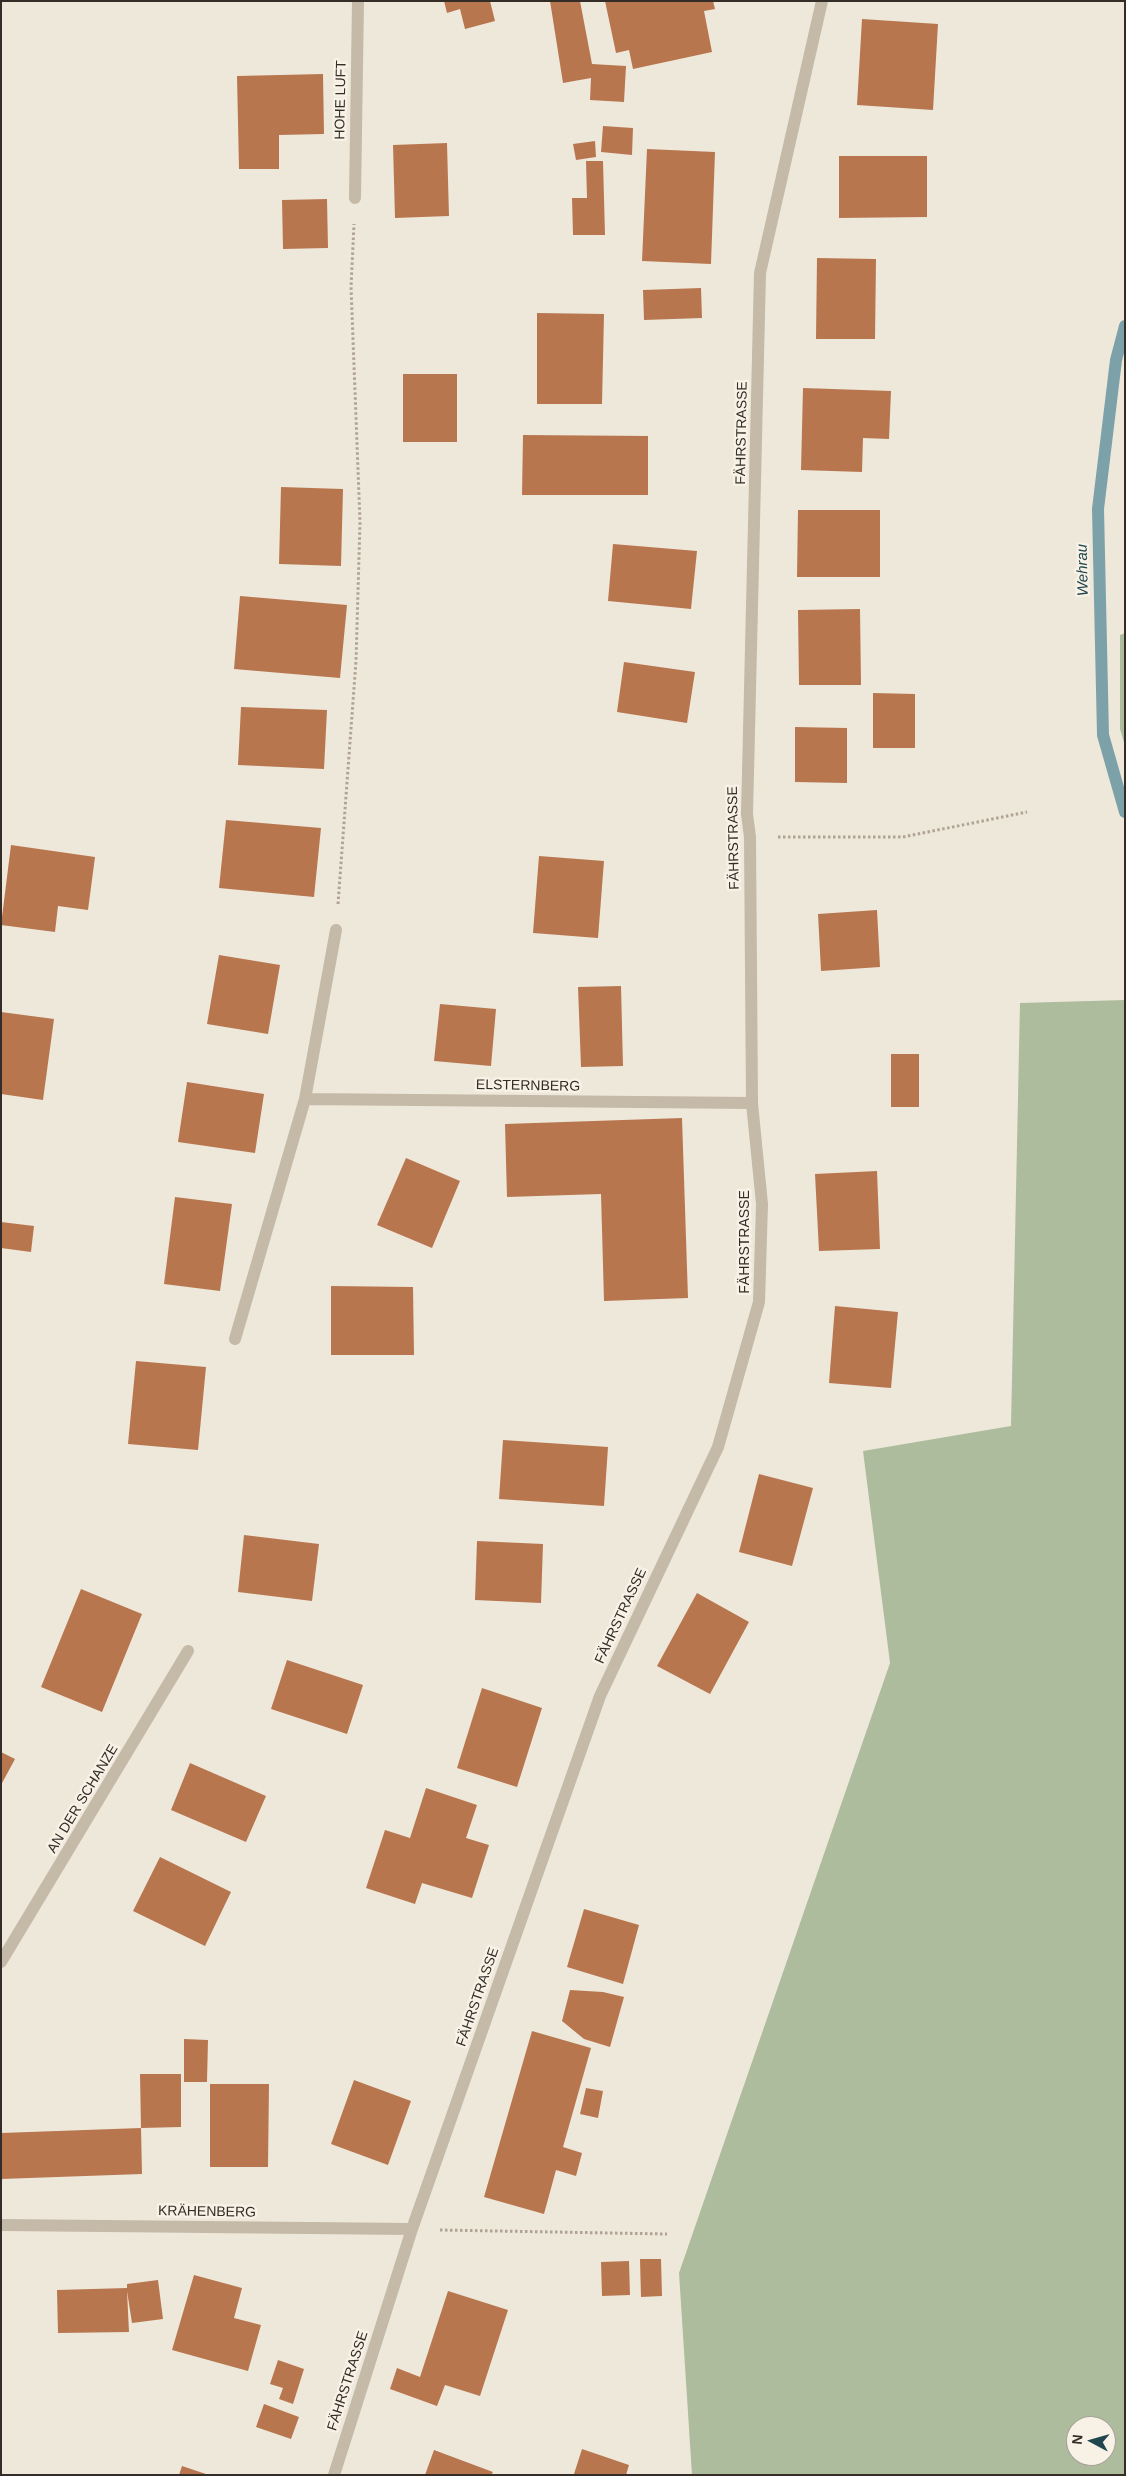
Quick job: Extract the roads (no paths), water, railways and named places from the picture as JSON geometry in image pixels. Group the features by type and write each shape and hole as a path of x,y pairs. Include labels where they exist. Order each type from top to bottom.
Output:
{"street":[{"name":"HOHE LUFT","path":"355,198 358,1"},
{"name":"FÄHRSTRASSE","path":"334,2475 412,2229 600,1696 718,1447 759,1302 762,1204 752,1103 750,837 748,804 760,273 822,1"},
{"path":"235,1339 305,1099 336,930"},
{"name":"ELSTERNBERG","path":"305,1099 752,1103"},
{"name":"AN DER SCHANZE","path":"1,1962 72,1848 188,1651"},
{"name":"KRÄHENBERG","path":"1,2225 412,2229"}],"waterway":[{"name":"Wehrau","path":"1125,326 1116,360 1098,509 1103,735 1125,812"}]}
